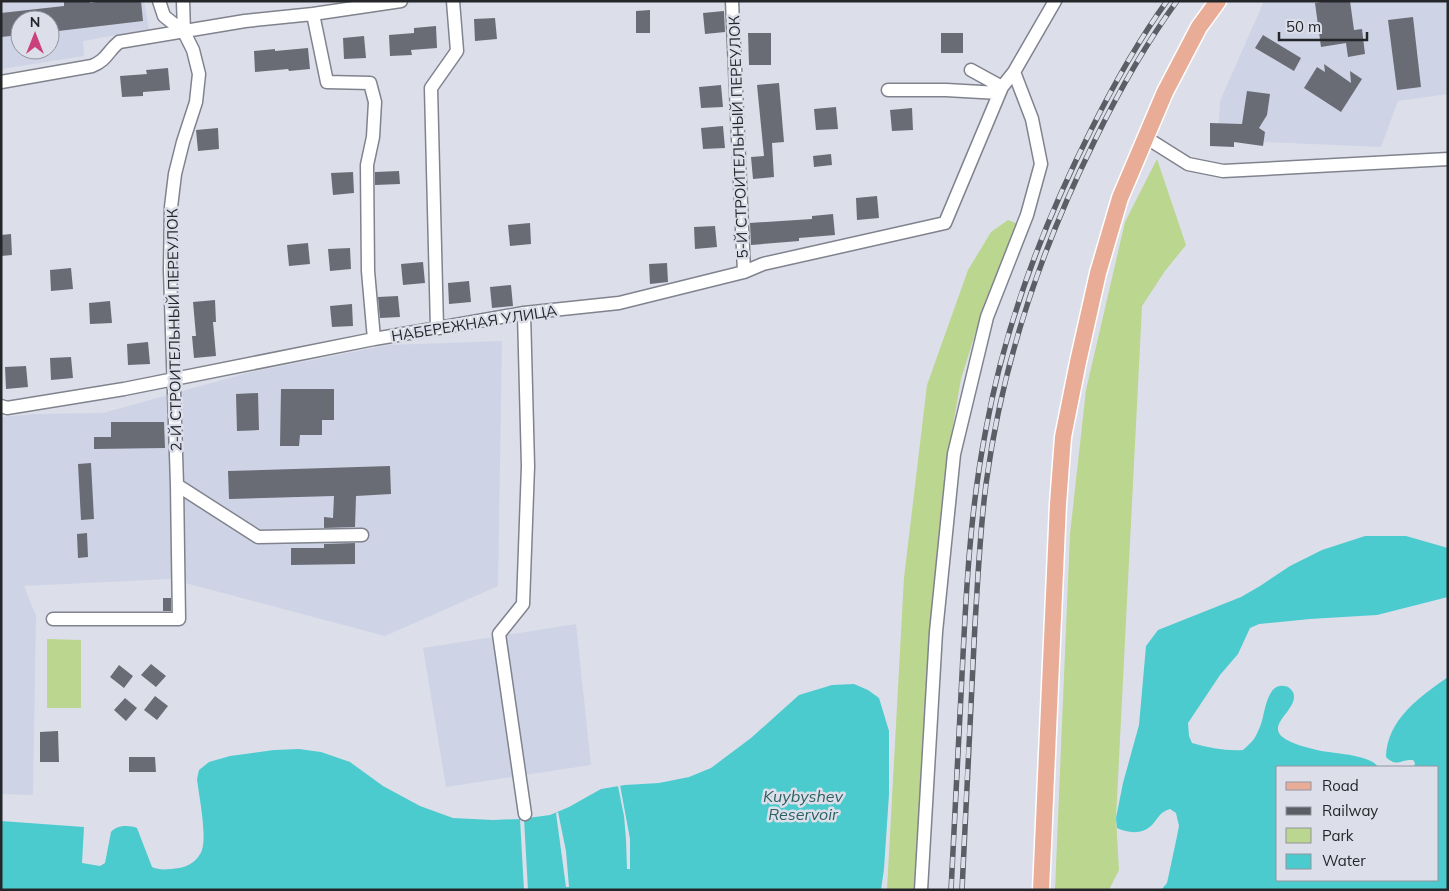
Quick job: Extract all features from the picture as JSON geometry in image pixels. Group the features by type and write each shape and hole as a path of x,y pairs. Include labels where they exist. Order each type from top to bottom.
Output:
{"main road":[{"path":"1041,890 1058,504 1064,437 1098,274 1120,198 1165,92 1199,27 1218,1"}],"street":[{"path":"159,1 164,16 184,32"},
{"path":"183,1 184,32"},
{"path":"437,328 431,88 458,51 453,1"},
{"name":"5-Й СТРОИТЕЛЬНЫЙ ПЕРЕУЛОК","path":"732,1 744,272"},
{"path":"1000,90 1014,72 1055,1"},
{"path":"1,82 92,66 102,61 119,42 245,21 313,14 330,6 397,2"},
{"path":"313,14 327,82 370,83 376,102 373,137 367,165 368,270 374,339"},
{"name":"2-Й СТРОИТЕЛЬНЫЙ ПЕРЕУЛОК","path":"53,619 179,619 170,270 171,207 175,174 196,102 199,74 193,50 184,32"},
{"path":"971,70 1000,90"},
{"path":"921,890 936,632 954,454 986,317 1027,215 1041,164 1032,119 1014,72"},
{"path":"888,90 1000,90"},
{"name":"НАБЕРЕЖНАЯ УЛИЦА","path":"1,406 7,408 174,379 374,339 524,313 619,304 744,272 763,264 945,223 1000,90"},
{"path":"1145,137 1188,164 1222,171 1448,159"},
{"path":"524,313 528,466 523,604 499,634 525,814"},
{"path":"177,485 258,537 362,535"}],"shaded area":[{"path":"1,1 144,1 149,29 83,41 84,56 60,60 60,10 10,10 10,60 58,60 1,69"},
{"path":"1264,1 1448,1 1448,94 1398,101 1381,147 1218,140 1220,101"},
{"path":"502,341 498,586 385,636 170,579 24,586 36,616 33,795 1,794 1,417 35,414 103,413 251,372 389,345"},
{"path":"576,624 591,765 446,787 423,648"}],"green space":[{"path":"1157,159 1186,245 1165,271 1142,306 1116,818 1119,870 1109,890 1055,890 1070,534 1086,390 1125,222"},
{"path":"1008,220 1018,224 985,302 961,379 945,472 936,568 916,890 887,890 904,578 927,385 968,270 991,232"},
{"path":"47,639 81,640 81,708 47,708"}],"water":[{"path":"1365,536 1406,536 1448,548 1448,597 1377,615 1259,624 1250,628 1238,654 1220,675 1188,723 1189,736 1192,743 1198,745 1224,750 1243,750 1257,733 1271,693 1279,686 1288,687 1293,692 1294,699 1279,725 1278,731 1282,736 1293,743 1320,751 1357,756 1373,762 1377,766 1276,766 1276,881 1439,881 1439,766 1414,766 1413,760 1396,763 1386,757 1392,731 1399,720 1416,701 1448,677 1448,890 1161,890 1167,883 1179,826 1176,813 1170,809 1166,811 1148,828 1139,832 1117,828 1116,818 1123,783 1139,725 1146,646 1158,630 1241,597 1290,566 1322,550"},
{"name":"Kuybyshev Reservoir","path":"854,684 868,690 879,698 889,731 889,794 881,890 1,890 1,821 84,827 82,863 100,866 105,863 111,832 120,827 134,827 137,828 152,867 168,869 190,864 199,856 202,850 204,835 197,779 199,770 209,762 230,756 274,750 299,749 321,752 350,762 383,786 420,806 453,818 520,819 550,815 569,807 601,789 625,785 659,783 689,777 711,768 751,738 799,695 832,685"}],"pier":[{"path":"620,785 630,839 630,869 627,869 624,816 618,786"},
{"path":"558,812 566,851 569,887 566,887 556,813"},
{"path":"520,819 524,819 528,890 524,890"}],"building":[{"path":"64,1 90,1 90,3 141,1 143,21 60,31 60,10 28,10 64,6"},
{"path":"1350,1 1354,30 1362,29 1365,54 1348,57 1346,43 1321,47 1315,3"},
{"path":"650,10 650,33 636,33 636,11"},
{"path":"724,11 725,32 705,34 703,13"},
{"path":"10,12 10,36 1,37 1,13"},
{"path":"1413,17 1421,87 1397,90 1388,20"},
{"path":"495,18 497,39 475,41 474,19"},
{"path":"436,26 437,48 411,50 412,55 390,56 389,35 414,33 414,28"},
{"path":"748,33 771,33 771,65 749,65"},
{"path":"941,33 963,33 963,53 941,53"},
{"path":"1263,35 1301,58 1294,71 1255,48"},
{"path":"364,36 366,58 344,59 343,38"},
{"path":"308,48 310,69 255,72 254,51"},
{"path":"1324,64 1351,83 1350,71 1362,79 1341,112 1304,88 1317,67 1325,72"},
{"path":"168,68 170,90 143,92 143,96 122,97 120,76 147,74 146,70"},
{"path":"779,83 784,142 772,143 774,177 753,179 751,157 764,156 757,85"},
{"path":"721,85 723,107 701,108 699,87"},
{"path":"1247,91 1270,94 1267,115 1259,128 1265,132 1263,146 1234,142 1234,147 1210,146 1210,123 1242,124"},
{"path":"836,107 838,129 816,130 814,109"},
{"path":"912,108 913,130 892,131 890,110"},
{"path":"723,126 725,148 703,149 701,128"},
{"path":"218,128 219,149 198,151 196,130"},
{"path":"831,154 832,165 814,167 813,156"},
{"path":"399,171 400,184 375,185 375,172"},
{"path":"353,172 354,193 333,195 331,173"},
{"path":"877,196 879,218 857,220 856,198"},
{"path":"833,214 835,235 799,238 799,241 751,245 750,223 812,219 812,216"},
{"path":"530,223 531,244 510,246 508,225"},
{"path":"715,226 717,247 695,249 694,227"},
{"path":"11,234 12,255 1,256 1,235"},
{"path":"308,243 310,264 289,266 287,245"},
{"path":"350,248 351,269 330,271 328,249"},
{"path":"423,262 425,283 403,285 401,264"},
{"path":"667,263 668,282 650,284 649,264"},
{"path":"71,268 73,289 51,291 50,270"},
{"path":"469,281 471,302 449,304 448,283"},
{"path":"511,285 513,306 492,308 490,287"},
{"path":"398,296 400,317 380,318 378,297"},
{"path":"215,300 216,322 213,322 216,356 194,358 192,336 196,336 193,302"},
{"path":"110,301 112,323 90,324 89,303"},
{"path":"352,304 353,326 332,327 330,306"},
{"path":"148,342 150,364 128,365 127,344"},
{"path":"71,357 73,378 51,380 50,358"},
{"path":"26,366 28,387 6,389 5,367"},
{"path":"281,389 334,389 334,420 322,420 322,435 300,435 299,446 280,446"},
{"path":"258,393 259,430 237,431 236,394"},
{"path":"111,422 164,422 165,448 94,449 94,437 111,437"},
{"path":"91,463 94,519 81,520 78,464"},
{"path":"390,466 391,494 356,496 355,527 324,528 324,517 333,518 334,496 229,499 228,471"},
{"path":"87,533 88,557 78,558 77,534"},
{"path":"355,543 355,564 291,565 291,548 324,548 324,544"},
{"path":"163,598 171,598 171,611 163,611"},
{"path":"151,664 166,676 156,687 141,675"},
{"path":"119,665 133,676 124,688 110,677"},
{"path":"155,696 168,706 157,720 144,710"},
{"path":"125,698 137,708 126,721 114,710"},
{"path":"58,731 59,762 40,762 40,732"},
{"path":"129,757 155,757 156,772 129,772"}],"railway":[{"path":"951,890 965,613 970,552 976,490 994,390 1015,313 1028,276 1073,166 1117,80 1167,1"},
{"path":"962,890 973,657 981,536 986,484 1002,395 1026,308 1057,224 1075,182 1122,87 1177,1"}]}
